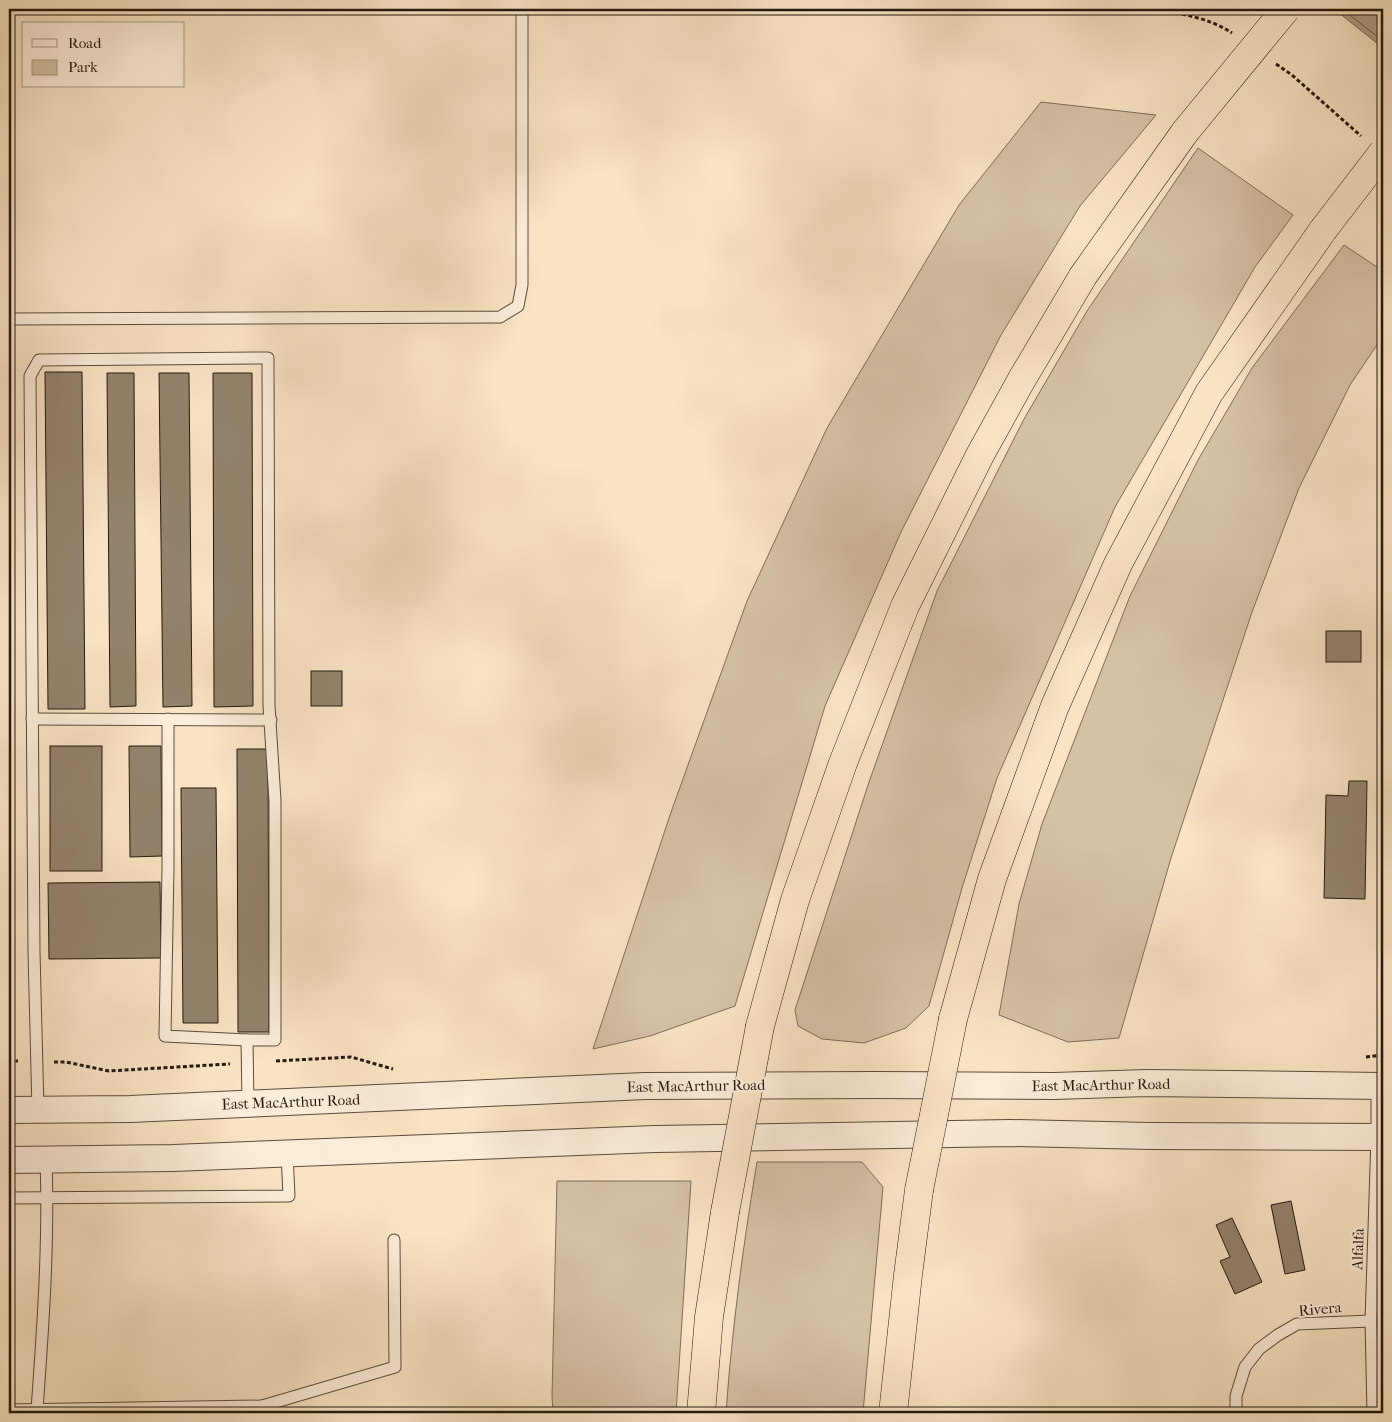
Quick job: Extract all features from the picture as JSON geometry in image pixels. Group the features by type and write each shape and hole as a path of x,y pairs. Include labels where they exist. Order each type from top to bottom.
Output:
{"highway":[{"path":"702,1413 709,1317 760,1026 795,900 836,781 905,606 980,455 1022,379 1083,276 1186,132 1286,9"},
{"path":"893,1413 906,1285 919,1190 953,1019 992,879 1055,706 1118,564 1209,393 1323,230 1383,152"}],"street":[{"name":"East MacArthur Road","path":"9,1110 130,1109 645,1086 876,1084 1054,1086 1148,1083 1380,1086"},
{"path":"9,1160 173,1158 655,1139 1001,1133 1380,1137"}],"lane":[{"path":"9,319 500,317 518,306 522,285 522,9"},
{"path":"38,1110 34,952 30,376 39,360 268,358 270,720 275,801 275,1040 165,1036 168,720"},
{"path":"32,719 270,720"},
{"path":"247,1040 248,1104"},
{"name":"Alfalfa","path":"1373,1413 1371,1321 1380,1137 1380,1086"},
{"path":"9,1198 289,1196 287,1154"},
{"path":"37,1410 48,1198 46,1159"},
{"path":"9,1410 262,1410 395,1367 394,1240"},
{"name":"Rivera","path":"1236,1413 1236,1396 1245,1367 1259,1349 1278,1335 1297,1324 1371,1321"}],"green space":[{"path":"1041,102 1156,115 1080,206 1001,335 901,532 825,706 735,1006 650,1036 593,1049 670,815 747,601 827,428 959,205"},
{"path":"1198,148 1293,215 1255,267 1115,507 997,778 962,888 929,1006 906,1028 864,1043 822,1039 798,1026 795,1010 869,782 937,591 1024,419 1087,311"},
{"path":"1344,245 1383,271 1383,336 1350,385 1299,488 1252,612 1171,858 1119,1038 1068,1042 999,1015 1019,904 1042,824 1130,596 1198,460 1252,368"},
{"path":"757,1162 862,1162 883,1187 863,1413 726,1413 731,1350"},
{"path":"557,1181 691,1181 676,1413 553,1413"}],"water":[{"path":"1334,9 1383,9 1383,48"}],"building":[{"path":"45,372 82,372 85,709 48,709"},
{"path":"107,373 134,373 136,706 110,707"},
{"path":"159,373 189,373 192,706 163,707"},
{"path":"213,373 252,373 253,706 214,707"},
{"path":"1326,631 1361,631 1361,662 1326,662"},
{"path":"311,671 342,671 342,706 311,706"},
{"path":"50,746 102,746 102,871 50,871"},
{"path":"129,746 161,746 162,856 130,857"},
{"path":"237,749 268,749 269,1032 238,1032"},
{"path":"1349,781 1367,781 1365,899 1324,898 1326,795 1348,796"},
{"path":"181,788 216,788 218,1023 183,1023"},
{"path":"160,882 161,958 49,959 48,883"},
{"path":"1291,1201 1305,1270 1285,1274 1271,1205"},
{"path":"1232,1218 1262,1282 1235,1294 1220,1261 1230,1257 1216,1225"}]}
